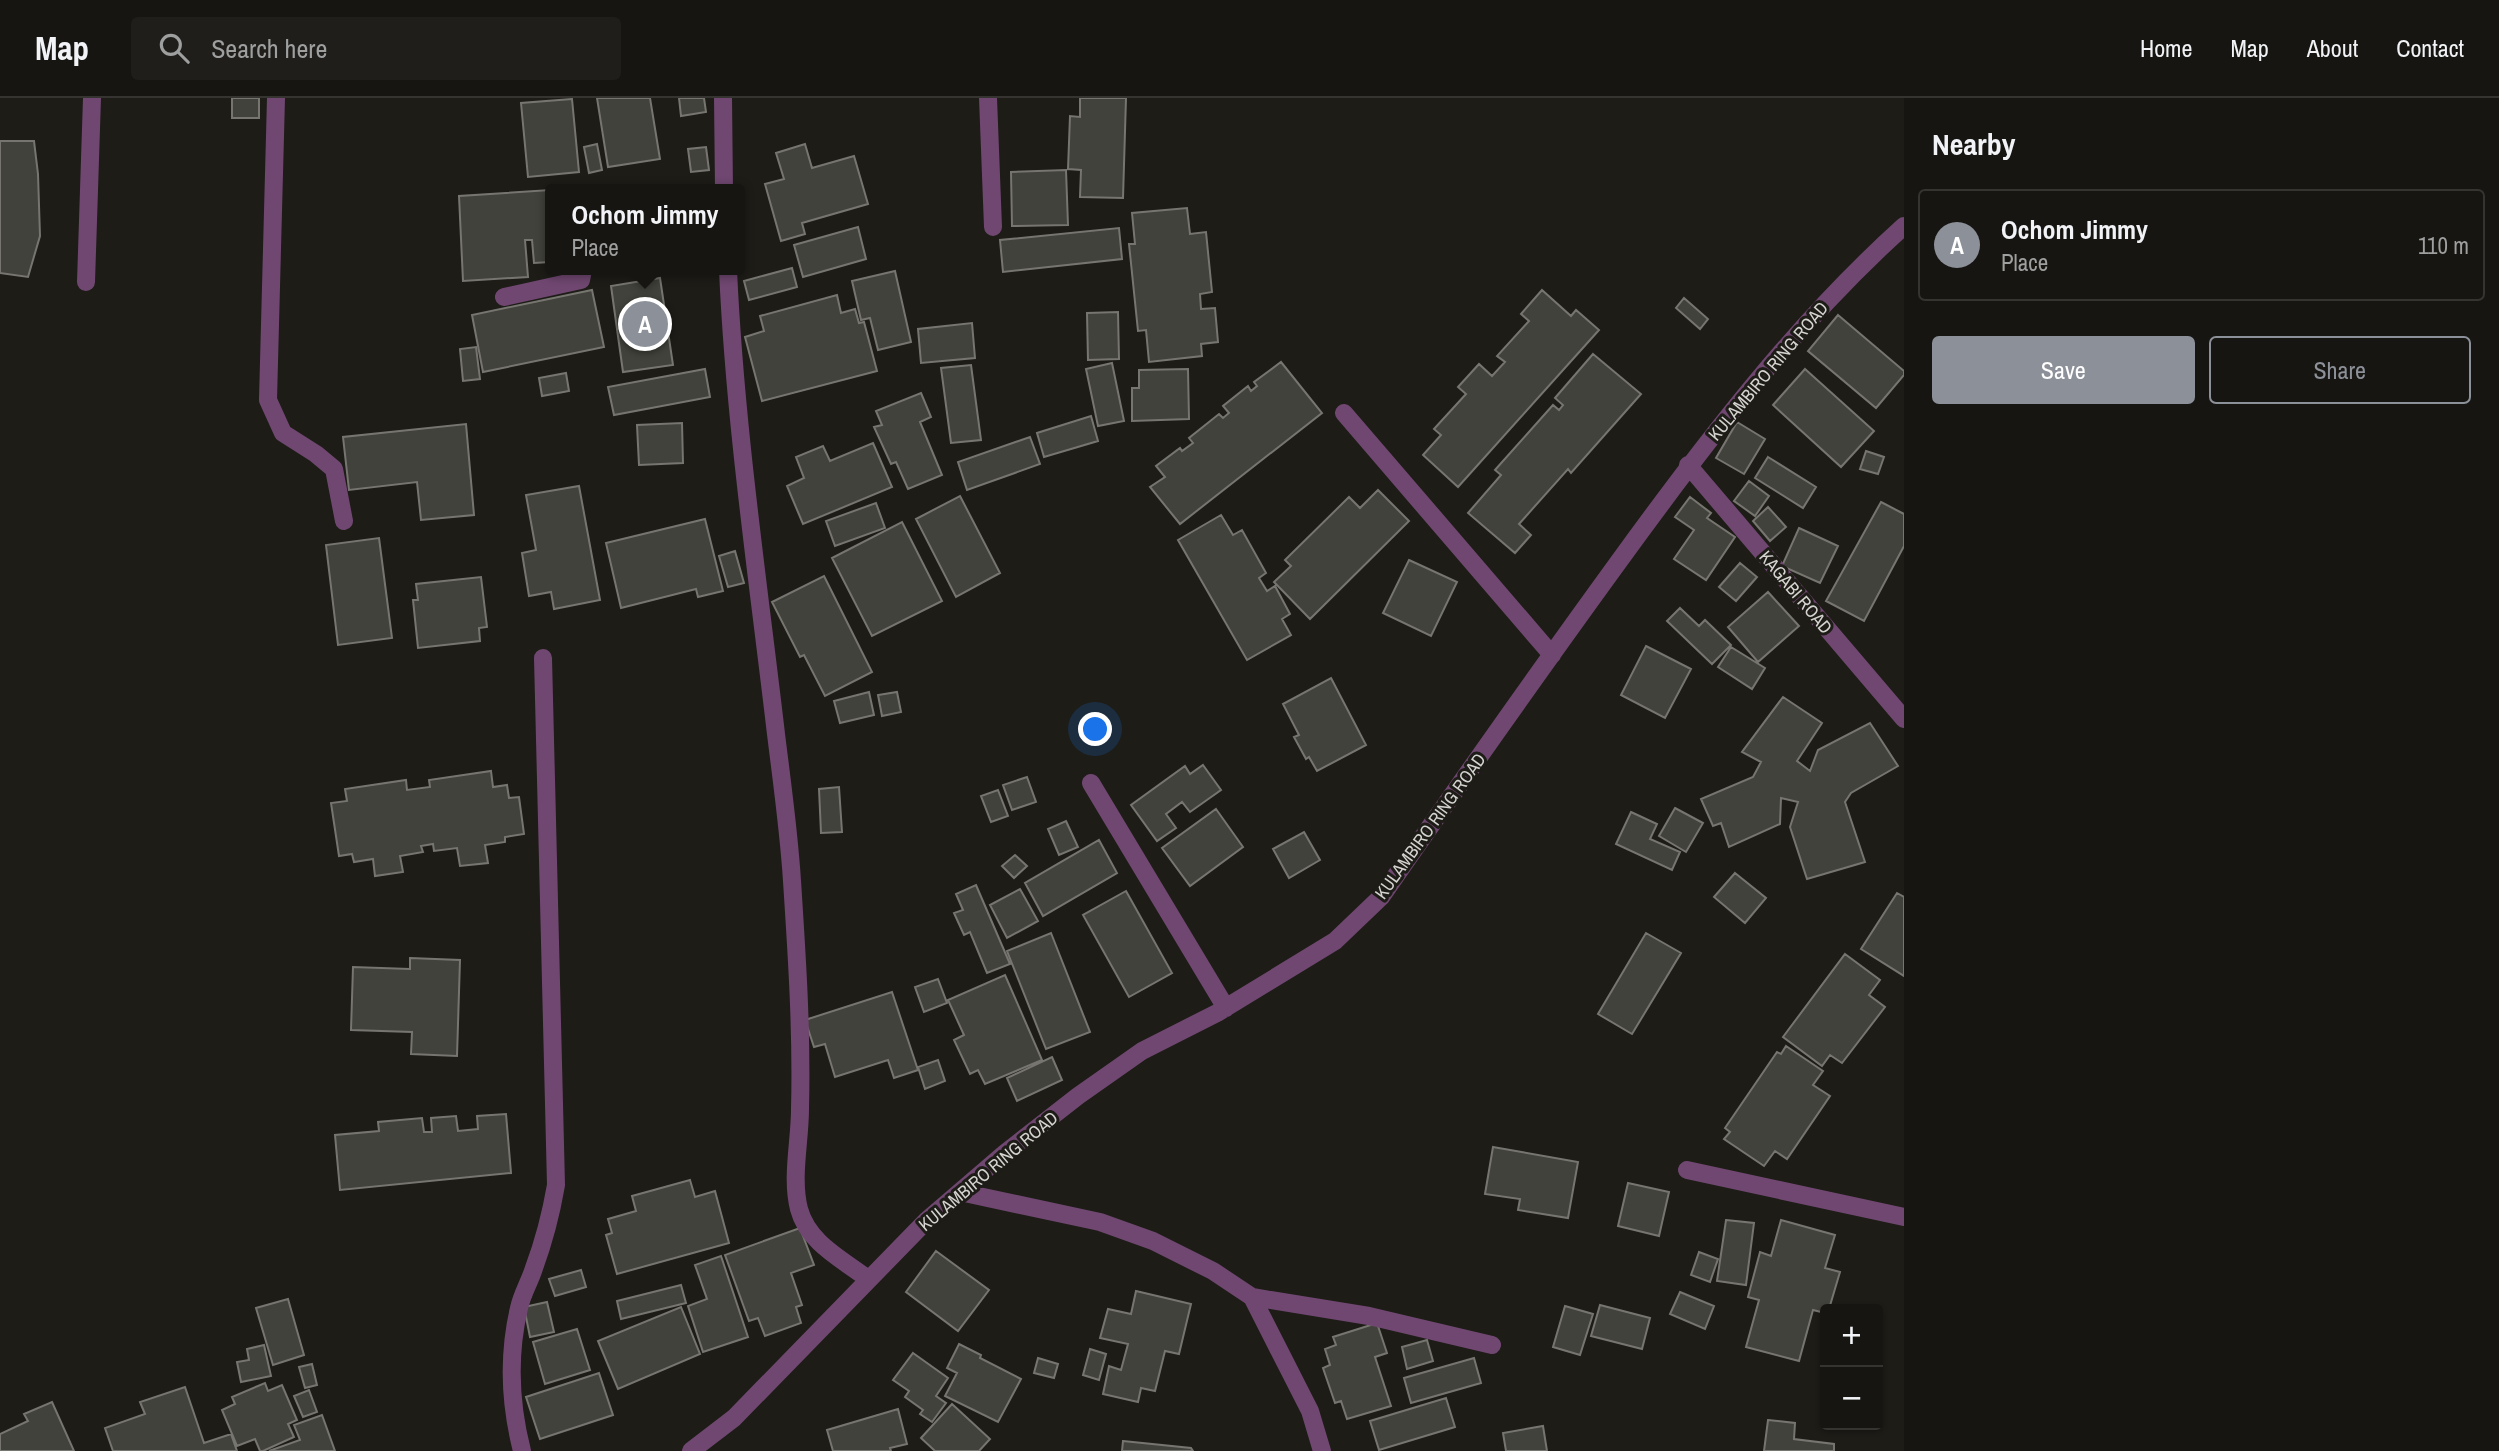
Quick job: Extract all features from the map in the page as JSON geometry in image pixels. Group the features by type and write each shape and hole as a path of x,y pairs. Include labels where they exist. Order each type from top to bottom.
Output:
{"street":[{"path":"86,282 92,98"},
{"path":"276,98 268,400 283,433 317,454 334,469 344,521"},
{"path":"723,98 724,184"},
{"path":"988,98 993,227"},
{"name":"KULAMBIRO RING ROAD","path":"691,1451 734,1418 928,1220 1078,1096 1142,1051 1226,1008 1335,941 1381,897 1688,465 1783,349 1862,263 1904,226"},
{"path":"503,297 581,279 582,275"},
{"path":"728,275 730,318 747,481 791,862 800,1000 800,1112 795,1186 804,1224 813,1238 868,1279"},
{"path":"1344,413 1552,655"},
{"name":"KAGABI ROAD","path":"1688,465 1904,719"},
{"path":"522,1451 512,1401 515,1334 519,1306 549,1224 556,1185 543,658"},
{"path":"1091,783 1226,1008"},
{"path":"1687,1170 1904,1217"},
{"path":"960,1192 1100,1222 1153,1241 1213,1271 1252,1297 1369,1316 1492,1345"},
{"path":"1252,1297 1310,1411 1322,1451"}],"building":[{"path":"232,98 259,98 259,118 232,118"},
{"path":"597,98 650,98 660,159 608,167"},
{"path":"679,98 704,98 706,112 681,116"},
{"path":"1080,98 1126,98 1123,198 1080,197 1081,170 1068,169 1070,116 1080,117"},
{"path":"572,99 579,172 528,177 521,103"},
{"path":"0,141 34,141 40,236 28,277 0,273"},
{"path":"597,144 602,170 589,173 584,147"},
{"path":"805,144 812,168 854,156 868,204 802,223 805,234 781,241 765,184 784,179 776,153"},
{"path":"706,147 709,170 691,172 688,149"},
{"path":"1066,170 1068,225 1012,226 1011,172"},
{"path":"545,190 545,262 534,263 532,240 525,240 528,277 463,281 459,196"},
{"path":"1187,208 1190,234 1206,232 1212,292 1200,294 1201,309 1215,308 1218,342 1201,344 1202,356 1149,362 1146,330 1138,331 1129,244 1135,244 1132,213"},
{"path":"858,227 866,259 803,277 794,245"},
{"path":"1119,228 1122,259 1003,272 1000,240"},
{"path":"792,268 797,287 749,300 744,281"},
{"path":"895,271 911,342 878,350 870,318 861,320 852,281"},
{"path":"660,278 673,365 623,372 611,286"},
{"path":"592,290 604,347 483,372 472,315"},
{"path":"1542,290 1571,316 1576,310 1599,330 1458,487 1423,455 1441,435 1434,429 1466,394 1458,387 1479,364 1492,376 1505,362 1497,356 1529,321 1521,314"},
{"path":"837,295 841,313 855,309 859,323 864,322 877,371 762,401 745,337 764,331 760,316"},
{"path":"1684,298 1708,319 1700,329 1676,308"},
{"path":"1118,312 1119,359 1088,360 1087,313"},
{"path":"1838,315 1904,371 1904,375 1876,408 1808,351"},
{"path":"972,323 975,358 921,363 918,329"},
{"path":"476,347 480,379 463,381 460,349"},
{"path":"1593,354 1641,394 1571,473 1568,469 1519,524 1531,535 1515,553 1468,513 1501,475 1495,470 1553,405 1559,410 1563,405 1555,398"},
{"path":"1281,362 1322,413 1180,524 1150,487 1165,477 1156,466 1180,448 1182,451 1193,443 1189,438 1219,414 1223,418 1229,413 1223,406 1248,386 1251,391 1257,386 1254,382"},
{"path":"1112,363 1124,421 1098,426 1086,369"},
{"path":"971,365 981,440 951,443 941,368"},
{"path":"705,369 710,397 614,415 608,387"},
{"path":"1188,369 1189,419 1132,421 1132,388 1139,388 1139,370"},
{"path":"1805,369 1874,431 1841,467 1773,405"},
{"path":"566,373 569,391 542,396 539,378"},
{"path":"921,393 931,417 920,422 942,475 908,489 896,462 891,464 874,427 882,425 876,411"},
{"path":"1091,416 1098,441 1044,457 1037,433"},
{"path":"1737,422 1765,439 1744,474 1716,458"},
{"path":"682,423 683,463 639,465 637,425"},
{"path":"466,424 474,515 421,520 417,482 349,490 343,437"},
{"path":"1030,437 1040,464 967,490 958,462"},
{"path":"873,443 892,487 803,524 787,486 804,478 796,457 823,446 830,461"},
{"path":"1866,451 1884,457 1878,474 1860,469"},
{"path":"1768,457 1816,487 1803,508 1755,478"},
{"path":"1749,481 1769,496 1755,516 1734,501"},
{"path":"579,486 600,600 554,609 551,592 529,596 522,553 536,550 526,495"},
{"path":"1378,490 1409,521 1310,619 1274,582 1291,566 1285,560 1349,497 1360,508"},
{"path":"960,496 1000,573 956,597 916,519"},
{"path":"1690,497 1711,513 1707,518 1735,537 1706,580 1674,559 1694,530 1675,517"},
{"path":"1881,502 1904,514 1904,546 1864,621 1826,601"},
{"path":"876,503 885,528 835,546 826,521"},
{"path":"1768,507 1786,527 1770,541 1753,521"},
{"path":"1221,515 1233,535 1242,530 1266,573 1259,578 1267,591 1275,586 1290,614 1282,619 1291,635 1247,660 1178,540"},
{"path":"705,519 723,591 698,597 696,589 621,608 606,543"},
{"path":"902,522 942,601 872,636 832,558"},
{"path":"1799,528 1838,546 1820,583 1782,566"},
{"path":"379,538 392,638 338,645 326,545"},
{"path":"735,551 744,583 728,587 719,556"},
{"path":"1409,560 1457,582 1431,636 1383,613"},
{"path":"1740,563 1757,577 1736,601 1719,587"},
{"path":"824,576 872,672 825,696 804,655 800,657 772,602"},
{"path":"481,577 487,627 479,628 480,641 418,648 413,600 418,600 416,584"},
{"path":"1768,592 1799,626 1758,662 1728,627"},
{"path":"1680,608 1699,626 1705,620 1731,645 1712,664 1667,621"},
{"path":"1646,646 1691,669 1665,718 1621,695"},
{"path":"1731,647 1765,668 1752,689 1718,667"},
{"path":"1331,678 1366,745 1317,771 1309,757 1306,759 1294,737 1299,735 1283,704"},
{"path":"869,692 874,715 840,723 834,701"},
{"path":"897,692 901,712 882,716 878,695"},
{"path":"1783,697 1822,723 1797,761 1810,771 1818,750 1870,723 1898,766 1851,793 1845,802 1865,862 1807,879 1790,827 1798,802 1781,798 1780,824 1729,847 1721,823 1713,826 1701,799 1753,777 1761,762 1742,752"},
{"path":"1203,765 1221,790 1190,812 1182,802 1166,814 1176,828 1157,841 1131,805 1185,766 1190,774"},
{"path":"491,771 493,787 507,785 509,798 519,797 524,834 505,837 505,842 485,845 488,863 460,866 457,848 434,851 433,844 421,846 423,852 400,856 403,872 375,876 373,859 354,862 352,854 339,856 331,803 347,801 345,789 406,780 407,790 430,787 429,780"},
{"path":"1027,777 1036,802 1012,810 1003,785"},
{"path":"839,787 842,832 821,833 819,789"},
{"path":"998,790 1008,816 991,822 981,796"},
{"path":"1675,808 1703,823 1686,852 1659,836"},
{"path":"1216,809 1243,847 1190,886 1162,848"},
{"path":"1631,812 1657,824 1650,839 1680,852 1672,870 1616,844"},
{"path":"1066,821 1078,847 1059,855 1048,829"},
{"path":"1304,832 1320,860 1289,878 1273,849"},
{"path":"1099,840 1117,873 1043,916 1025,883"},
{"path":"1015,855 1027,866 1014,878 1002,866"},
{"path":"1735,873 1766,898 1745,923 1714,897"},
{"path":"976,885 1010,964 987,973 970,932 964,935 954,913 963,910 956,894"},
{"path":"1020,889 1038,921 1007,938 990,905"},
{"path":"1126,891 1172,973 1129,997 1083,915"},
{"path":"1897,893 1904,897 1904,976 1861,949"},
{"path":"1051,933 1090,1032 1046,1049 1007,951"},
{"path":"1646,933 1681,953 1632,1034 1598,1014"},
{"path":"1845,954 1880,980 1869,995 1885,1007 1842,1063 1830,1055 1822,1066 1783,1037"},
{"path":"410,958 460,960 457,1056 411,1054 412,1032 351,1030 353,967 410,969"},
{"path":"1005,975 1042,1060 985,1084 978,1070 970,1074 954,1040 964,1035 948,1000"},
{"path":"938,979 947,1003 924,1012 915,987"},
{"path":"892,992 918,1070 894,1078 888,1060 835,1077 825,1044 814,1047 805,1020"},
{"path":"1786,1046 1823,1071 1813,1085 1830,1096 1787,1159 1775,1151 1764,1166 1724,1139 1730,1132 1725,1128 1777,1052 1781,1054"},
{"path":"1052,1057 1062,1080 1017,1101 1007,1078"},
{"path":"938,1060 945,1081 925,1089 918,1067"},
{"path":"506,1114 511,1173 340,1190 335,1135 379,1131 378,1122 422,1118 424,1132 432,1132 431,1118 456,1116 458,1131 478,1129 477,1116"},
{"path":"1493,1147 1578,1162 1568,1218 1518,1210 1520,1199 1485,1194"},
{"path":"690,1180 695,1197 715,1191 729,1243 617,1274 606,1235 612,1233 608,1219 636,1211 632,1196"},
{"path":"1628,1183 1669,1192 1659,1236 1618,1226"},
{"path":"1726,1220 1754,1223 1746,1285 1717,1281"},
{"path":"1781,1220 1835,1235 1825,1268 1840,1272 1830,1304 1820,1304 1820,1312 1813,1310 1799,1361 1746,1347 1759,1300 1748,1297 1760,1252 1771,1256"},
{"path":"800,1228 814,1265 791,1273 802,1305 796,1307 801,1323 765,1336 758,1318 749,1321 725,1255"},
{"path":"936,1251 989,1290 958,1331 906,1292"},
{"path":"1699,1252 1718,1259 1710,1282 1691,1275"},
{"path":"721,1256 748,1337 703,1352 688,1306 707,1299 695,1265"},
{"path":"581,1270 586,1287 555,1296 549,1279"},
{"path":"681,1285 686,1303 621,1319 617,1301"},
{"path":"1136,1291 1191,1304 1179,1354 1165,1351 1155,1391 1141,1388 1138,1402 1103,1394 1109,1366 1121,1370 1128,1344 1100,1338 1108,1309 1131,1314"},
{"path":"1680,1292 1714,1306 1705,1329 1670,1314"},
{"path":"288,1299 304,1355 273,1365 256,1308"},
{"path":"547,1302 554,1332 530,1337 524,1307"},
{"path":"1600,1305 1650,1318 1642,1349 1591,1336"},
{"path":"1565,1306 1593,1314 1580,1355 1553,1347"},
{"path":"681,1307 700,1354 618,1389 598,1341"},
{"path":"1377,1323 1387,1353 1375,1357 1391,1406 1347,1419 1341,1401 1335,1403 1323,1368 1330,1365 1325,1349 1336,1345 1333,1337"},
{"path":"577,1329 590,1370 545,1384 533,1342"},
{"path":"1427,1340 1433,1361 1407,1369 1402,1347"},
{"path":"959,1344 1021,1379 998,1422 945,1396 957,1373 947,1368"},
{"path":"264,1345 271,1376 241,1382 237,1362 249,1360 247,1349"},
{"path":"1090,1349 1106,1354 1099,1380 1083,1375"},
{"path":"913,1353 948,1378 936,1396 946,1403 932,1422 920,1414 923,1410 905,1397 909,1391 893,1380"},
{"path":"1038,1358 1058,1364 1054,1378 1034,1373"},
{"path":"1474,1358 1481,1383 1411,1403 1404,1378"},
{"path":"312,1364 317,1385 305,1388 299,1367"},
{"path":"599,1373 613,1415 540,1439 526,1397"},
{"path":"265,1383 268,1391 282,1385 297,1420 288,1424 294,1437 263,1451 260,1451 255,1439 237,1446 222,1410 235,1404 232,1397"},
{"path":"185,1387 204,1443 231,1434 237,1451 113,1451 105,1428 145,1414 140,1402"},
{"path":"309,1390 317,1412 303,1417 294,1396"},
{"path":"1446,1398 1455,1427 1379,1450 1370,1421"},
{"path":"52,1402 74,1451 0,1451 0,1434 28,1421 24,1414"},
{"path":"952,1404 990,1439 979,1451 935,1451 921,1438"},
{"path":"898,1409 907,1444 890,1448 891,1451 833,1451 827,1430"},
{"path":"322,1415 335,1451 269,1451 300,1440 294,1425"},
{"path":"1768,1420 1795,1423 1794,1439 1834,1444 1834,1451 1764,1451"},
{"path":"1543,1426 1547,1451 1506,1451 1503,1433"},
{"path":"1123,1441 1191,1448 1193,1451 1122,1451"}],"place":[{"name":"Ochom Jimmy","path":"645,324"}]}
